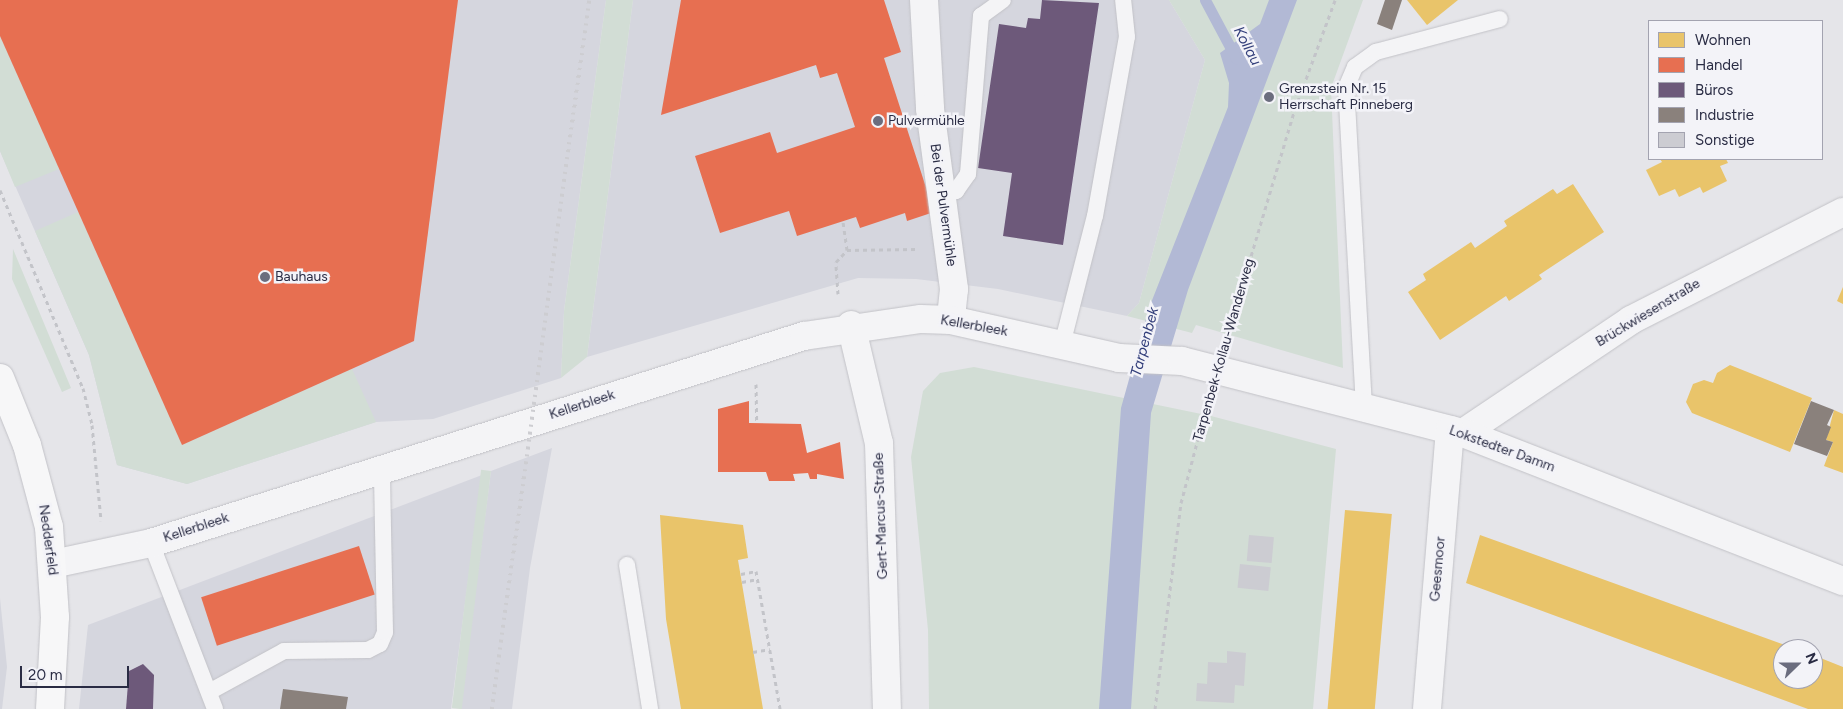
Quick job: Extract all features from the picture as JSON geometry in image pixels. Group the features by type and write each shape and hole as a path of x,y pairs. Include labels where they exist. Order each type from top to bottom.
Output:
{"main road":[{"name":"Nedderfeld","path":"0,378 35,471 53,564 56,617 50,709"}],"street":[{"name":"Bei der Pulvermühle","path":"924,0 941,195 954,289 951,320"},
{"name":"Brückwiesenstraße","path":"1457,431 1631,320 1843,212"},
{"name":"Kellerbleek","path":"53,564 151,543 755,350 846,326 951,320 1119,358"},
{"name":"Gert-Marcus-Straße","path":"846,326 879,443 887,709"},
{"name":"Lokstedter Damm","path":"1119,358 1182,361 1457,431 1843,581"},
{"name":"Geesmoor","path":"1427,709 1457,431"}],"lane":[{"path":"941,195 956,191 968,174 980,16 1003,0"},
{"path":"1062,345 1095,216 1125,47 1128,20 1123,0"},
{"path":"1364,407 1346,88 1355,68 1376,52 1500,19"},
{"path":"209,692 284,652 368,650 380,644 385,632 382,470"},
{"path":"151,543 214,709"},
{"path":"627,565 650,709"}],"path":[{"name":"Tarpenbek-Kollau-Wanderweg","path":"1155,709 1181,504 1217,370 1295,109 1335,0"},
{"path":"0,190 83,388 92,425 102,517"},
{"path":"843,222 847,250"},
{"path":"846,326 836,262 847,250 917,249"},
{"path":"740,574 756,571 780,709"},
{"path":"742,582 758,579"},
{"path":"753,652 770,649"}],"shaded area":[{"name":"Bauhaus","path":"0,0 606,0 564,311 561,378 433,419 376,422 187,484 117,465 89,355 0,151"},
{"path":"606,0 633,0 587,357 561,378 564,311"},
{"path":"633,0 1169,0 1205,60 1139,303 1127,316 998,289 916,279 858,278 587,357"},
{"path":"1169,0 1363,0 1331,88 1343,368 1196,325 1192,333 1127,316 1139,303 1205,60"},
{"path":"0,36 59,169 15,187 0,151"},
{"path":"78,212 182,445 352,369 376,422 187,484 117,465 89,355 35,231"},
{"path":"13,249 71,388 62,392 12,279"},
{"path":"974,367 1211,416 1336,449 1313,709 929,709 928,630 911,457 923,391 940,373"},
{"path":"552,448 530,568 512,709 460,709 491,471"},
{"path":"481,470 491,471 462,709 452,708"},
{"path":"482,475 451,709 79,709 88,625"},
{"path":"0,598 7,667 2,709 0,709"}],"water":[{"name":"Tarpenbek","path":"1269,0 1297,0 1188,290 1151,413 1131,709 1099,709 1121,408 1149,308 1228,107 1229,83 1220,53 1260,24"}],"building: Wohnen":[{"path":"1407,0 1458,0 1427,25"},
{"path":"1661,160 1726,160 1728,163 1720,166 1727,181 1703,193 1700,187 1679,197 1675,189 1659,196 1646,170 1662,162"},
{"path":"1573,184 1604,232 1539,275 1542,279 1509,301 1506,296 1440,340 1408,292 1426,280 1423,274 1471,242 1475,248 1507,226 1504,221 1553,189 1557,194"},
{"path":"1843,287 1843,304 1837,301"},
{"path":"1730,365 1812,398 1790,452 1692,413 1686,402 1693,384 1704,380 1713,383 1717,373"},
{"path":"1834,410 1843,414 1843,473 1824,466 1833,442 1826,440"},
{"path":"1345,510 1392,514 1375,709 1328,709"},
{"path":"660,515 743,525 748,558 738,560 763,709 681,709 666,619"},
{"path":"1480,535 1773,641 1773,689 1823,689 1823,659 1843,667 1843,709 1808,709 1466,583"}],"building: Handel":[{"name":"Bauhaus","path":"0,0 458,0 414,341 182,445 0,36"},
{"name":"Pulvermühle","path":"681,0 884,0 901,52 884,58 934,212 907,221 905,213 860,228 856,217 797,236 789,211 720,233 695,156 770,132 777,153 855,127 837,73 820,78 816,65 661,115"},
{"path":"749,401 749,423 801,424 807,453 840,442 844,479 817,474 817,479 810,479 808,473 793,474 795,481 769,481 766,472 718,472 718,409"},
{"path":"359,546 375,595 217,646 201,597"}],"building: Büros":[{"path":"1042,0 1099,3 1063,245 1003,236 1012,173 978,168 999,24 1026,28 1028,18 1040,19"},
{"path":"143,664 154,675 153,709 126,709 129,671"}],"building: Industrie":[{"path":"1385,0 1402,0 1392,30 1377,24"},
{"path":"1811,401 1834,410 1827,425 1831,427 1826,440 1833,442 1827,456 1794,444"},
{"path":"283,689 348,697 346,709 280,709"}],"building: Sonstige":[{"path":"1249,535 1274,537 1272,563 1247,561"},
{"path":"1240,564 1271,567 1268,591 1237,588"},
{"path":"1227,651 1246,653 1244,686 1235,685 1234,703 1196,701 1197,683 1207,684 1208,662 1227,663"}],"waterway":[{"name":"Kollau","path":"1205,0 1236,58"}],"railway":[{"path":"492,709 589,0"}],"place":[{"name":"Grenzstein Nr. 15 Herrschaft Pinneberg","path":"1269,97"},
{"name":"Pulvermühle","path":"878,121"},
{"name":"Bauhaus","path":"265,277"}]}
